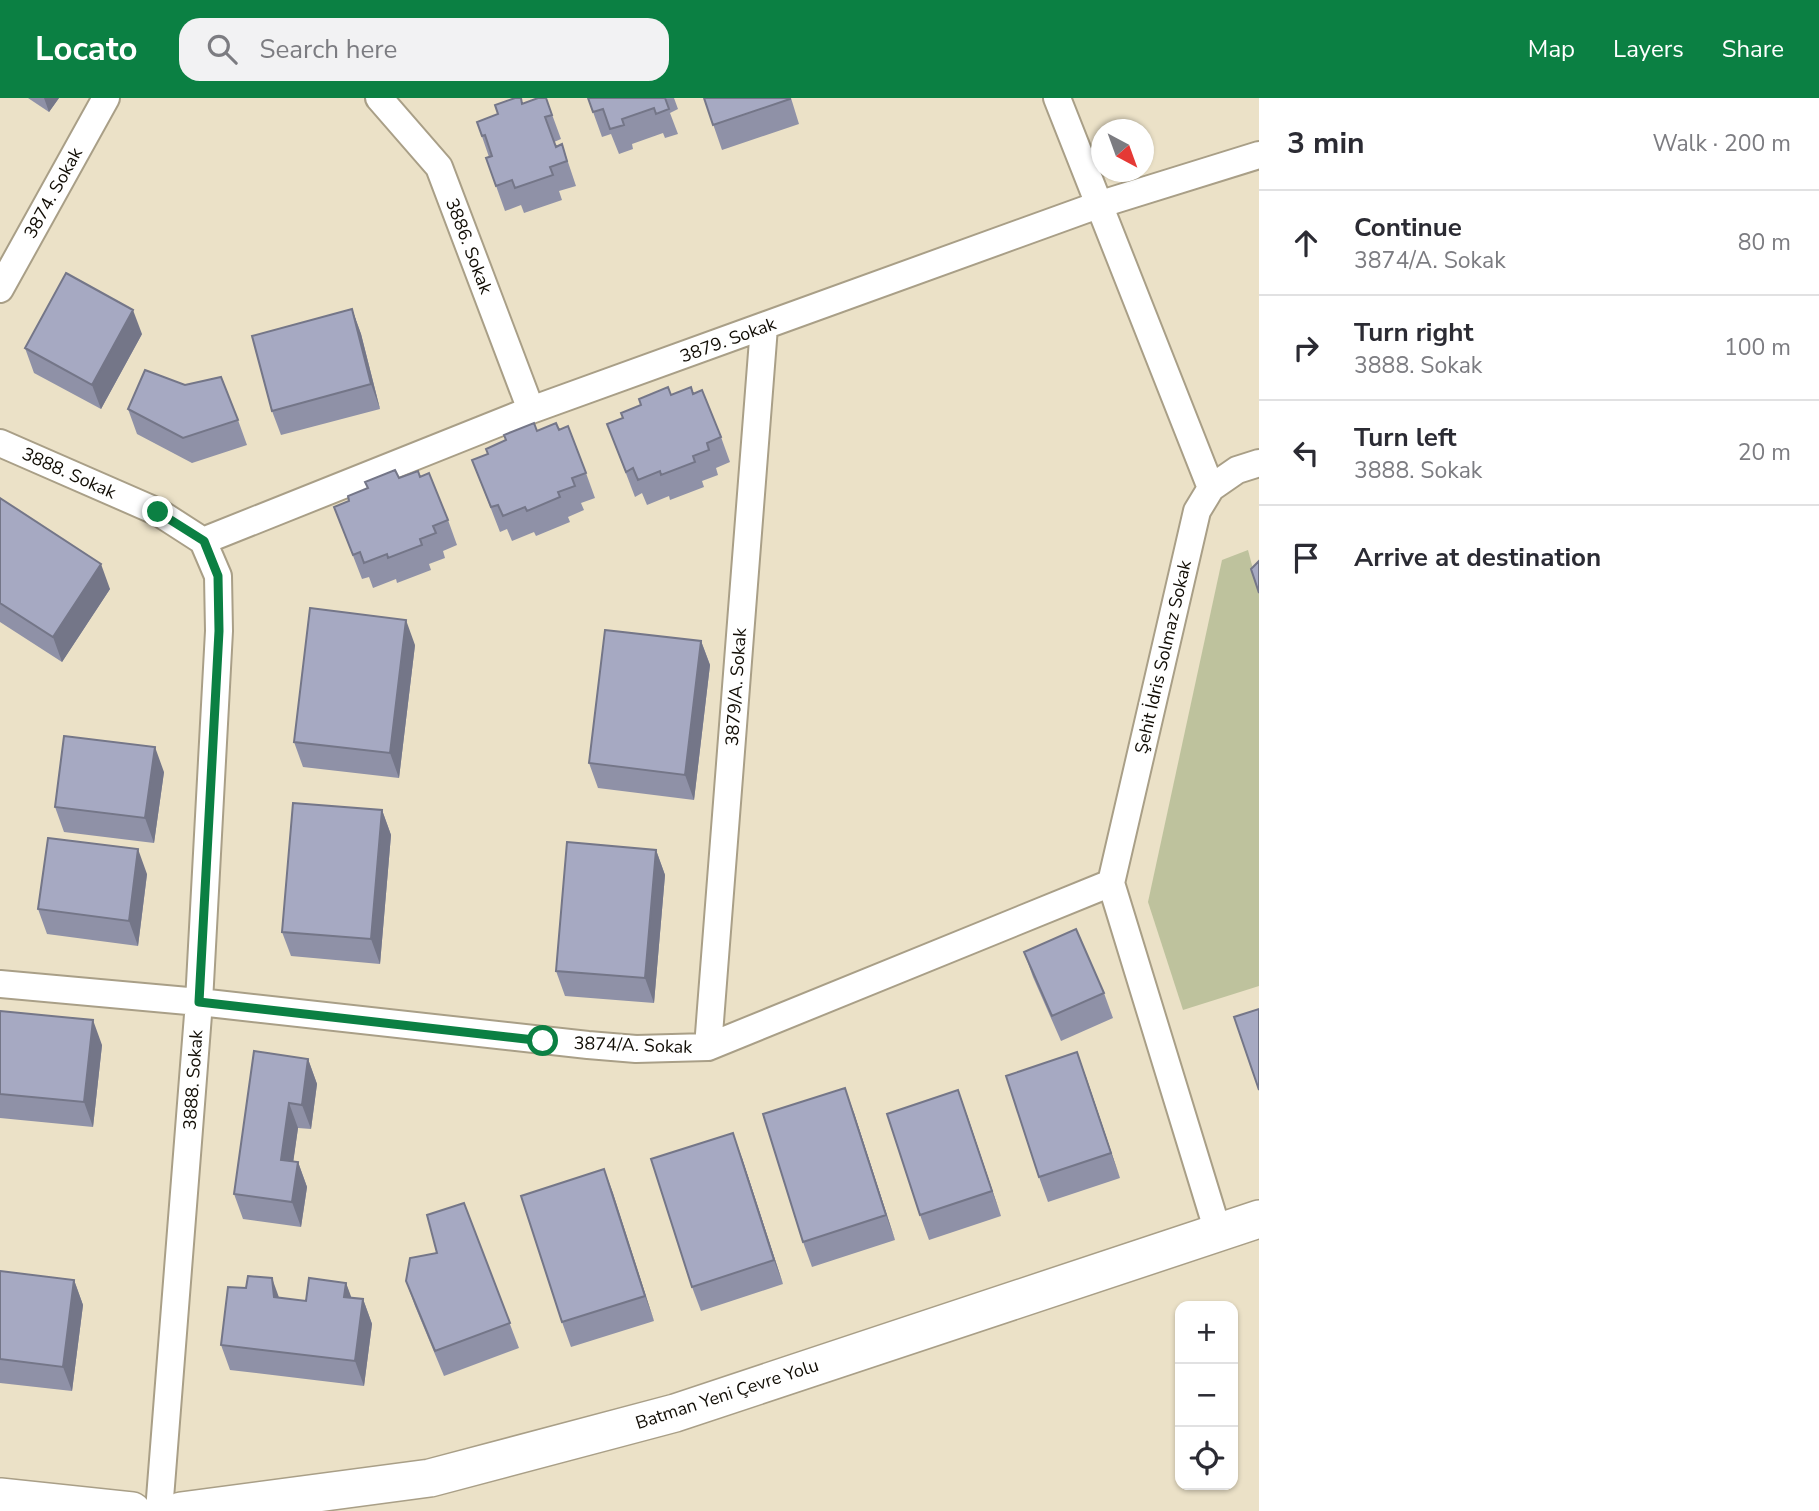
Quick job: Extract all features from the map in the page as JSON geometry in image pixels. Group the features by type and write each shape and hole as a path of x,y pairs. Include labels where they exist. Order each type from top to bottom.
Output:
{"street":[{"name":"3874. Sokak","path":"0,289 106,98"},
{"name":"3886. Sokak","path":"379,98 439,167 531,410"},
{"path":"1057,98 1211,488 1237,470 1259,463"},
{"name":"3879. Sokak","path":"204,541 531,410 1098,205 1259,155"},
{"name":"3879/A. Sokak","path":"708,1047 764,327"},
{"name":"3888. Sokak","path":"0,443 158,512 204,541 218,576 219,631 199,1002 159,1511"},
{"name":"Şehit İdris Solmaz Sokak","path":"1111,883 1197,511 1211,488"},
{"path":"1111,883 1218,1232"},
{"name":"3874/A. Sokak","path":"0,984 199,1002 588,1045 636,1049 708,1047 1111,883"},
{"name":"Batman Yeni Çevre Yolu","path":"181,1511 430,1478 649,1420 1259,1219"},
{"path":"0,1497 132,1511"}],"green space":[{"path":"1248,550 1259,592 1259,986 1183,1010 1148,902 1222,560"}],"building":[{"path":"521,98 522,104 546,98 552,115 545,117 556,147 562,144 567,161 550,167 553,175 515,188 512,180 496,186 486,158 492,156 477,122 498,114 495,105"},
{"path":"588,98 665,98 669,109 656,114 654,108 622,119 624,125 610,129 603,109 593,112"},
{"path":"704,98 790,98 790,99 713,125"},
{"path":"66,273 133,310 92,385 25,348"},
{"path":"352,309 371,384 272,411 252,336"},
{"path":"145,370 185,385 221,377 238,420 183,438 128,409"},
{"path":"668,387 671,395 691,387 693,394 702,390 721,437 707,443 709,450 693,456 695,462 661,475 660,471 638,480 633,468 626,472 607,424 623,418 621,413 641,405 639,399"},
{"path":"534,423 537,431 556,423 559,430 568,426 586,473 572,478 575,486 558,492 560,497 527,511 525,507 503,516 498,505 491,507 472,460 488,454 486,449 506,440 504,435"},
{"path":"395,470 399,478 418,471 420,477 429,473 448,520 433,526 436,533 420,539 422,545 388,558 387,554 364,563 360,552 353,555 334,507 349,501 348,496 368,488 365,482"},
{"path":"0,498 101,564 53,637 0,603"},
{"path":"1259,561 1259,593 1251,569"},
{"path":"310,608 406,620 390,753 294,742"},
{"path":"605,630 701,641 685,775 589,763"},
{"path":"64,736 155,747 145,818 55,807"},
{"path":"293,803 382,810 371,939 282,932"},
{"path":"48,838 138,849 129,921 38,909"},
{"path":"567,842 656,850 645,978 556,971"},
{"path":"1076,929 1104,993 1052,1016 1024,952"},
{"path":"1259,1009 1259,1090 1234,1017"},
{"path":"0,1011 93,1020 84,1102 0,1094"},
{"path":"254,1051 308,1059 302,1105 289,1103 281,1160 298,1162 292,1202 234,1194"},
{"path":"1077,1052 1111,1153 1039,1177 1006,1076"},
{"path":"845,1088 886,1215 803,1242 763,1114"},
{"path":"958,1090 992,1191 920,1215 887,1114"},
{"path":"733,1133 774,1260 692,1287 651,1159"},
{"path":"604,1169 645,1296 562,1322 521,1196"},
{"path":"464,1203 510,1323 435,1351 406,1281 410,1258 437,1253 427,1215"},
{"path":"0,1271 74,1280 63,1367 0,1359"},
{"path":"248,1276 272,1278 274,1297 306,1301 309,1278 346,1283 344,1297 363,1299 355,1361 221,1345 228,1287 246,1288"}],"route":[{"path":"158,512 204,541 218,576 219,631 199,1002 543,1041"}]}
